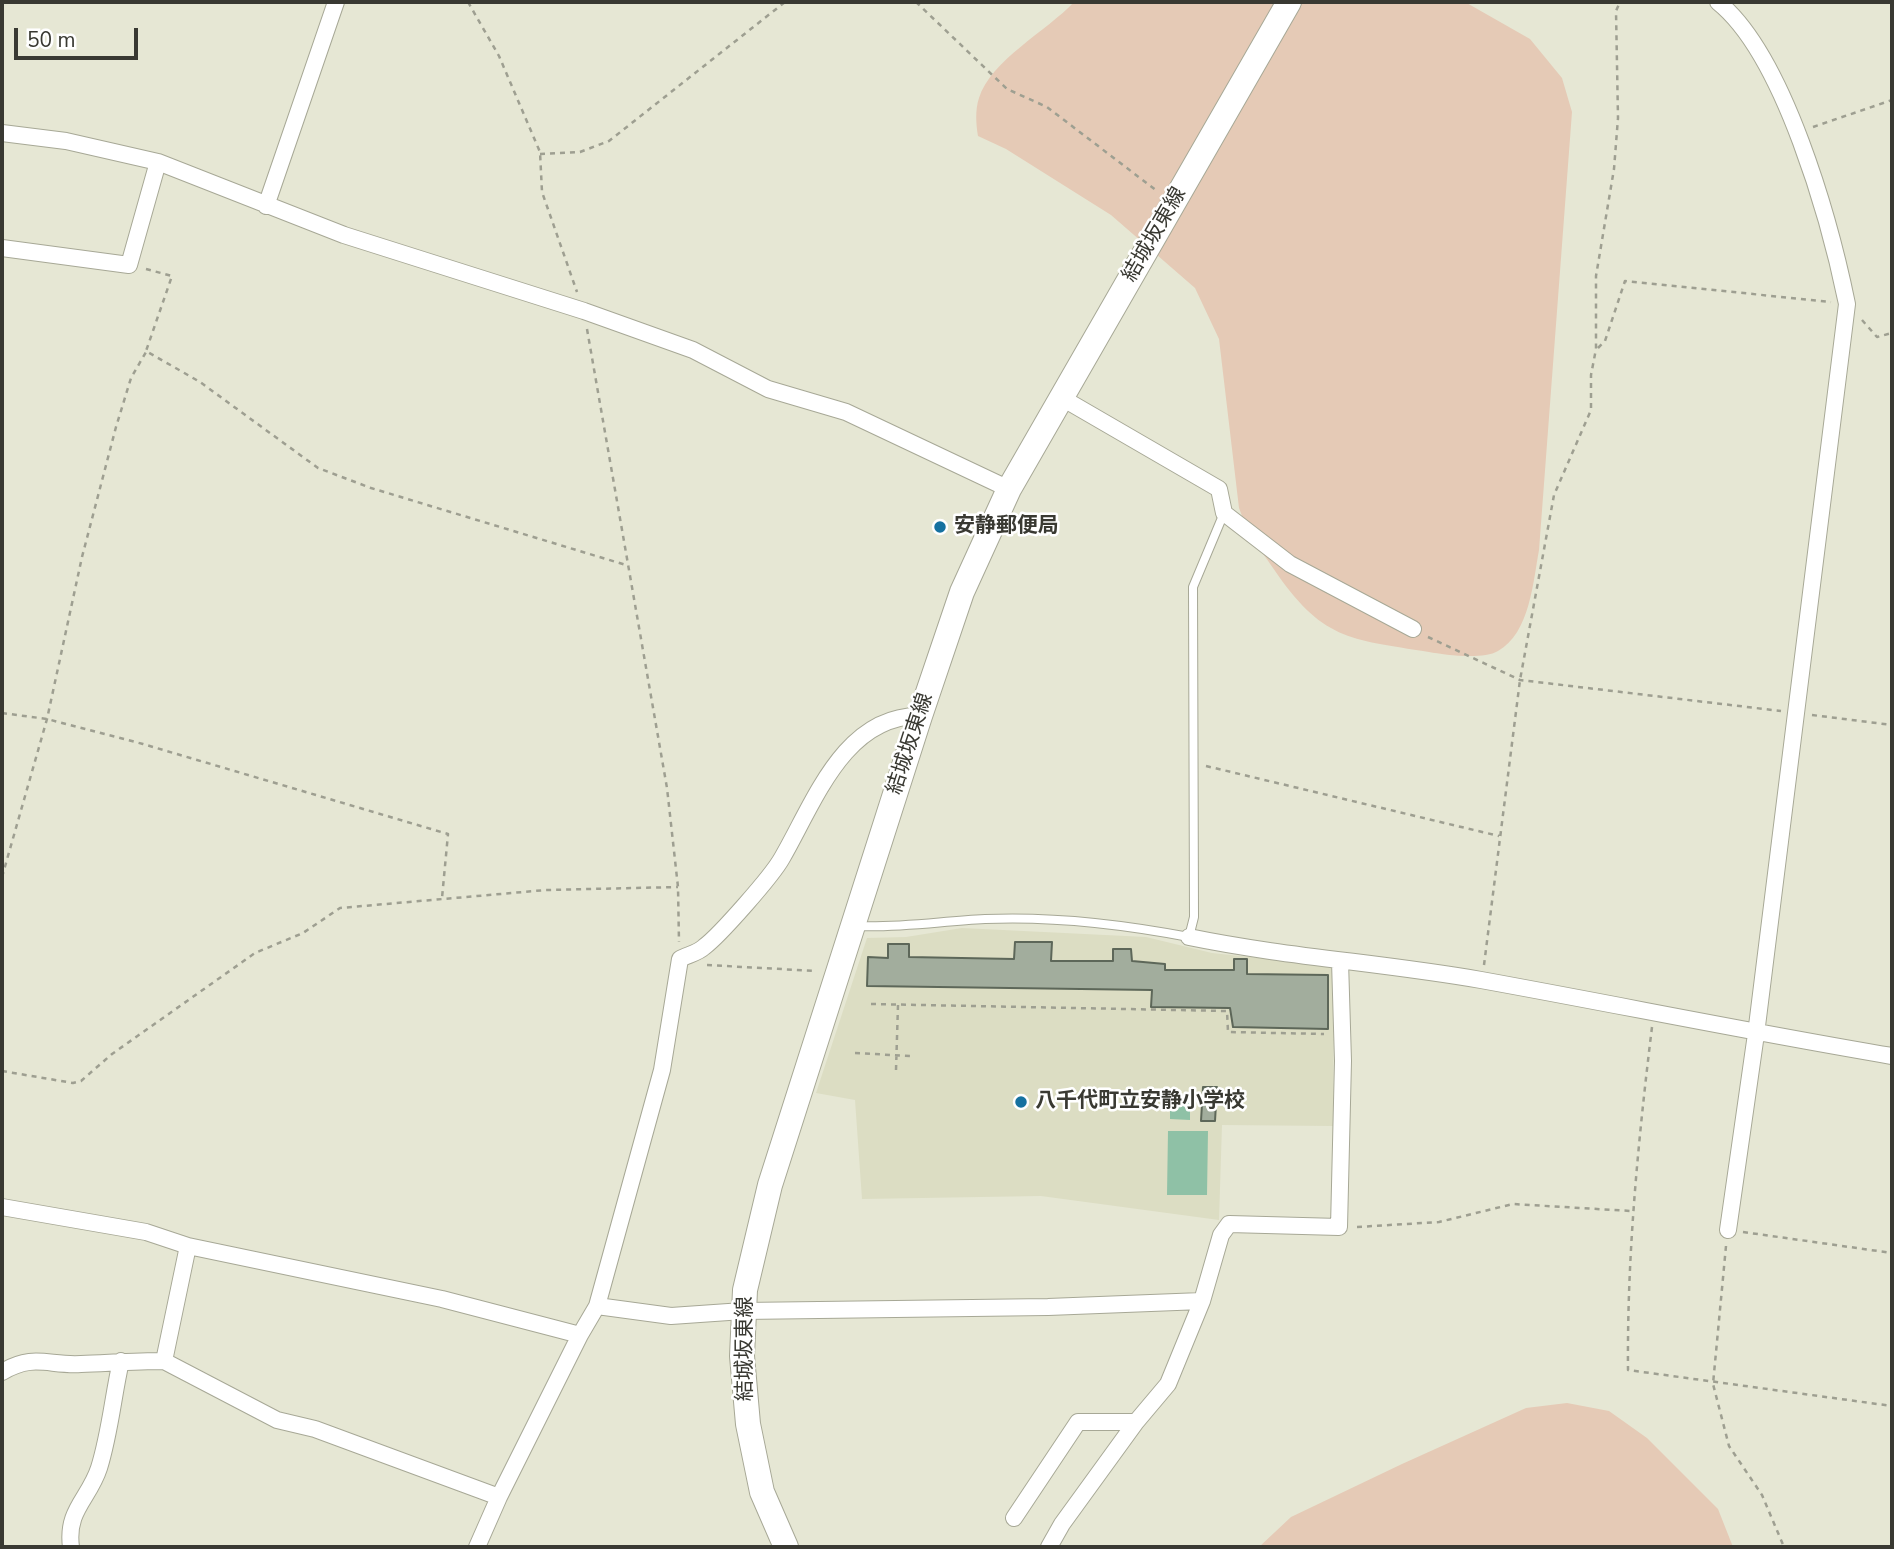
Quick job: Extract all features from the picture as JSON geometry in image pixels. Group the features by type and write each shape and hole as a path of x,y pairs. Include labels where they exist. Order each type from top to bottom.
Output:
{"main road":[{"name":"結城坂東線","path":"786,1547 762,1492 748,1424 742,1356 743,1311 761,1214 920,716 962,592 1009,489 1289,2"}],"street":[{"path":"266,206 337,2"},
{"path":"1718,2 1739,21 1758,47 1795,133 1832,233 1847,304 1794,712 1756,1034 1728,1230"},
{"path":"2,133 66,141 158,162 344,235 584,311 693,350 768,389 846,412 1009,489"},
{"path":"2,248 129,265 158,162"},
{"path":"1062,398 1219,489 1224,513 1290,564 1413,629"},
{"path":"477,1547 499,1497 597,1306 662,1070 680,961 704,948 781,860 808,806 861,736 880,722 901,715 920,716"},
{"path":"1189,937 1269,953 1482,981 1756,1034 1892,1056"},
{"path":"1049,1547 1062,1524 1136,1422 1168,1384 1202,1301 1221,1235 1228,1224 1339,1227 1343,1061 1340,961"},
{"path":"2,1206 146,1232 188,1246 442,1299 580,1335"},
{"path":"164,1361 188,1246"},
{"path":"597,1306 671,1315 743,1311 1048,1307 1202,1301"},
{"path":"2,1371 33,1359 78,1365 164,1361 277,1420 315,1429 499,1497"},
{"path":"71,1547 69,1531 74,1514 89,1491 103,1454 121,1361"},
{"path":"1014,1518 1078,1422 1136,1422"}],"lane":[{"path":"853,926 892,927 985,919 1083,920 1189,937 1194,917 1193,587 1224,513"}],"path":[{"path":"468,2 499,56 540,154 542,192 584,311 626,565 667,788 678,887 680,961 839,972"},
{"path":"540,154 580,152 609,141 786,2"},
{"path":"916,2 1007,89 1047,107 1172,204"},
{"path":"1482,981 1520,680 1556,486 1589,417 1591,375 1596,349 1596,276 1614,169 1618,118 1616,11 1620,2"},
{"path":"1795,133 1892,100"},
{"path":"2,877 47,719 82,557 116,427 131,378 146,351 172,276 129,265"},
{"path":"1596,349 1605,341 1625,281 1847,304 1877,337 1892,332"},
{"path":"146,351 200,382 318,468 371,488 626,565"},
{"path":"1413,629 1520,680 1892,725"},
{"path":"2,713 47,719 156,748 448,834 442,898"},
{"path":"1193,762 1500,837"},
{"path":"2,1071 73,1083 81,1081 112,1054 255,953 303,933 340,908 546,890 678,887"},
{"path":"871,1004 1227,1011 1228,1032 1324,1034"},
{"path":"896,1070 898,1005"},
{"path":"1654,1014 1632,1211 1628,1370 1713,1384 1892,1406"},
{"path":"855,1053 910,1056"},
{"path":"1339,1227 1439,1222 1513,1204 1632,1211"},
{"path":"1784,1547 1762,1495 1729,1446 1713,1384 1728,1230 1892,1253"}],"shaded area":[{"path":"1074,2 1465,2 1530,39 1562,78 1572,112 1539,550 1532,591 1523,620 1509,643 1498,651 1464,656 1377,644 1339,632 1307,610 1290,592 1263,553 1239,508 1219,339 1195,288 1111,215 1006,149 978,136 977,107 985,84 1007,59"},
{"path":"962,928 1146,937 1212,953 1334,966 1333,1126 1222,1125 1219,1220 1041,1196 862,1199 855,1100 816,1093 867,938 906,937"},
{"path":"1170,1098 1190,1098 1190,1120 1170,1119"},
{"path":"1168,1131 1208,1131 1207,1195 1167,1195"},
{"path":"1567,1403 1609,1411 1647,1438 1718,1509 1733,1547 1259,1547 1291,1517 1402,1464 1526,1408"}],"building":[{"path":"1015,942 1052,942 1051,961 1113,961 1113,949 1131,949 1132,961 1165,964 1165,970 1234,970 1234,959 1247,959 1247,974 1328,975 1328,1029 1233,1027 1230,1008 1151,1007 1152,990 867,986 868,957 888,958 888,944 909,944 909,957 1014,959"},
{"path":"1203,1087 1217,1087 1215,1121 1201,1121"}],"place":[{"name":"安静郵便局","path":"940,527"},
{"name":"八千代町立安静小学校","path":"1021,1102"}]}
